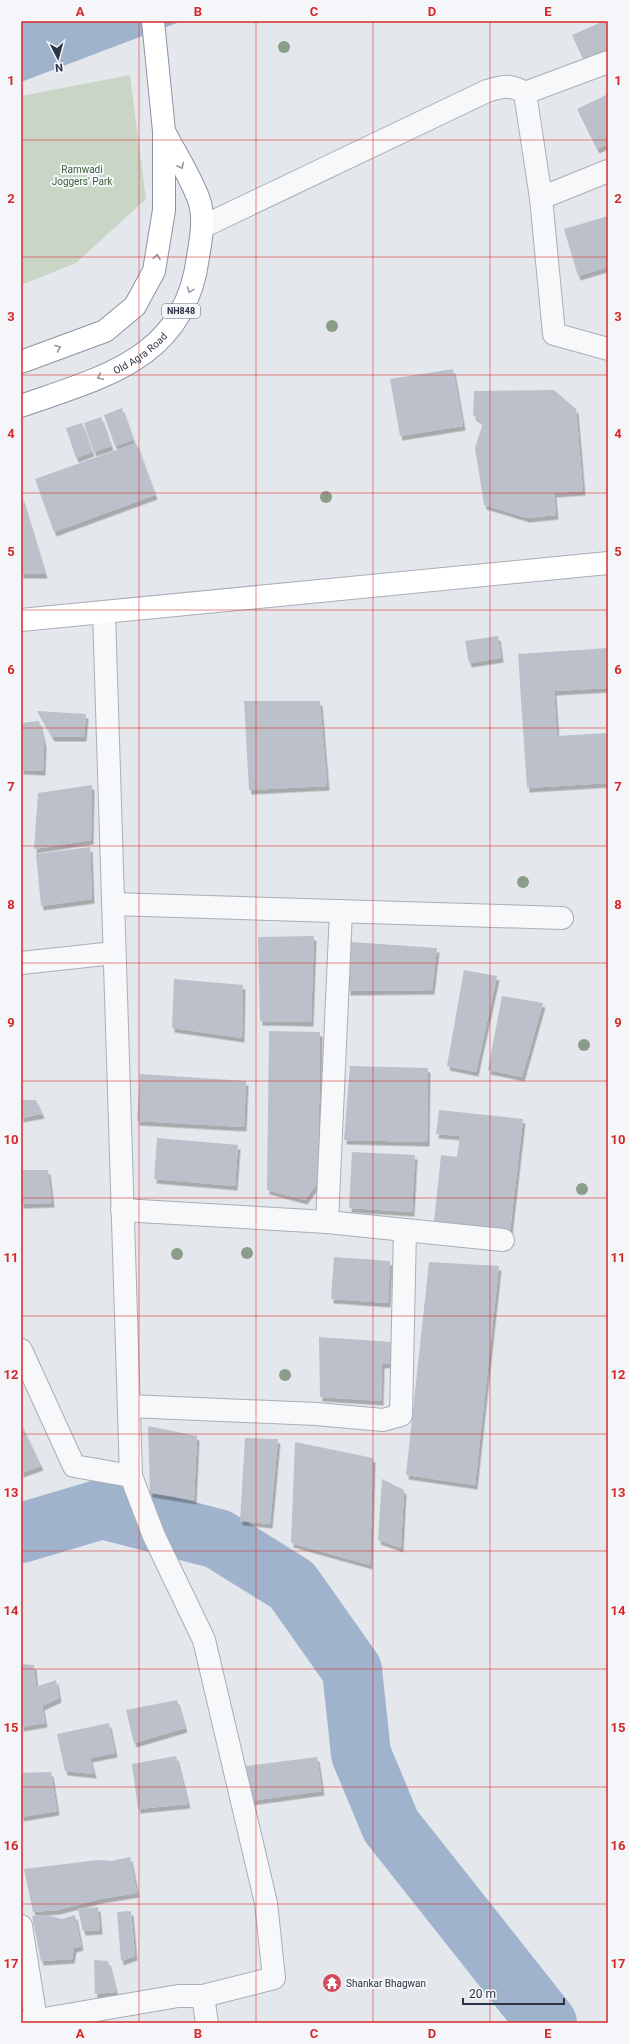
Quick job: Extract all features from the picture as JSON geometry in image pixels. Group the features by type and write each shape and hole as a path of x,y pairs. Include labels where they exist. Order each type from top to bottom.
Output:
{"main road":[{"name":"Old Agra Road","path":"21,362 105,330 135,306 154,272 164,210 164,131 153,21"},
{"name":"Old Agra Road","path":"21,406 96,380 139,358 168,333 184,305 196,272 202,227 199,201 164,131"},
{"path":"21,620 608,563"}],"street":[{"path":"202,227 487,91 500,87 514,87 525,93 608,62"},
{"path":"525,93 541,198 554,334 608,349"},
{"path":"541,198 608,171"},
{"path":"21,1926 29,2022 178,1996 203,1996 274,1978 266,1903 204,1640 154,1536 131,1476 104,612"},
{"path":"113,904 562,918"},
{"path":"327,1222 342,911"},
{"path":"21,963 114,953"},
{"path":"122,1210 327,1222 503,1240"},
{"path":"129,1406 316,1414 383,1420 401,1415 405,1230"},
{"path":"21,1350 74,1466 131,1476"},
{"path":"203,1996 207,2023"}],"green space":[{"name":"Ramwadi Joggers' Park","path":"130,75 146,199 76,263 21,285 21,96"}],"water":[{"path":"21,21 182,21 21,82"}],"building":[{"path":"604,21 608,21 608,48 583,59 572,35"},
{"path":"608,94 608,144 597,149 577,109"},
{"path":"608,216 608,267 578,276 564,229"},
{"path":"453,369 463,426 400,436 390,379"},
{"path":"554,390 576,409 583,491 554,493 556,515 527,518 484,505 475,448 483,423 473,415 474,391"},
{"path":"122,408 133,440 115,446 104,415"},
{"path":"101,417 111,446 94,452 84,423"},
{"path":"82,423 92,452 76,458 66,428"},
{"path":"136,443 155,495 54,532 35,479"},
{"path":"21,495 45,574 21,574"},
{"path":"498,636 501,658 469,663 465,641"},
{"path":"608,648 608,688 554,691 557,736 608,733 608,783 527,788 518,654"},
{"path":"244,701 320,701 327,786 249,790"},
{"path":"37,711 86,714 84,737 52,737"},
{"path":"39,721 44,743 43,771 21,770 21,723"},
{"path":"92,785 91,840 34,849 38,793"},
{"path":"90,847 92,899 41,906 36,854"},
{"path":"314,936 311,1022 260,1021 258,937"},
{"path":"351,942 437,948 432,990 348,991"},
{"path":"464,970 497,976 476,1072 447,1066"},
{"path":"174,979 243,985 242,1038 172,1028"},
{"path":"502,996 543,1003 522,1077 488,1070"},
{"path":"269,1031 320,1032 318,1182 305,1200 267,1190"},
{"path":"350,1066 428,1068 427,1142 344,1140"},
{"path":"140,1074 246,1081 244,1127 137,1121"},
{"path":"21,1100 36,1100 42,1114 21,1118"},
{"path":"439,1110 523,1119 510,1231 434,1222 441,1155 457,1157 460,1136 436,1134"},
{"path":"157,1138 238,1145 235,1186 154,1179"},
{"path":"352,1152 415,1155 412,1212 349,1208"},
{"path":"21,1170 48,1170 52,1203 21,1204"},
{"path":"334,1257 390,1261 388,1303 331,1299"},
{"path":"429,1262 499,1266 475,1485 406,1475"},
{"path":"319,1337 392,1342 392,1363 382,1364 381,1401 320,1397"},
{"path":"21,1424 41,1466 21,1473"},
{"path":"148,1426 197,1436 194,1500 150,1493"},
{"path":"245,1438 278,1439 270,1524 240,1521"},
{"path":"295,1442 373,1458 370,1565 291,1543"},
{"path":"382,1479 404,1490 401,1548 378,1540"},
{"path":"21,1664 34,1665 36,1687 56,1680 59,1698 42,1706 45,1723 21,1727"},
{"path":"177,1700 185,1728 134,1743 126,1710"},
{"path":"109,1723 115,1753 90,1758 94,1774 65,1771 57,1734"},
{"path":"176,1756 188,1804 138,1809 132,1764"},
{"path":"317,1757 322,1791 250,1801 246,1766"},
{"path":"51,1772 57,1811 21,1817 21,1773"},
{"path":"130,1857 137,1893 100,1899 58,1910 33,1912 24,1869 98,1860 112,1861"},
{"path":"98,1907 100,1930 83,1931 78,1909"},
{"path":"131,1911 135,1956 121,1961 117,1912"},
{"path":"47,1915 62,1919 75,1915 81,1946 74,1948 72,1959 41,1961 32,1916"},
{"path":"94,1960 108,1961 116,1992 95,1994"}],"waterway":[{"path":"21,1533 102,1509 218,1539 292,1585 352,1670 361,1754 391,1826 547,2023"}],"place":[{"name":"Shankar Bhagwan","path":"332,1983"}]}
